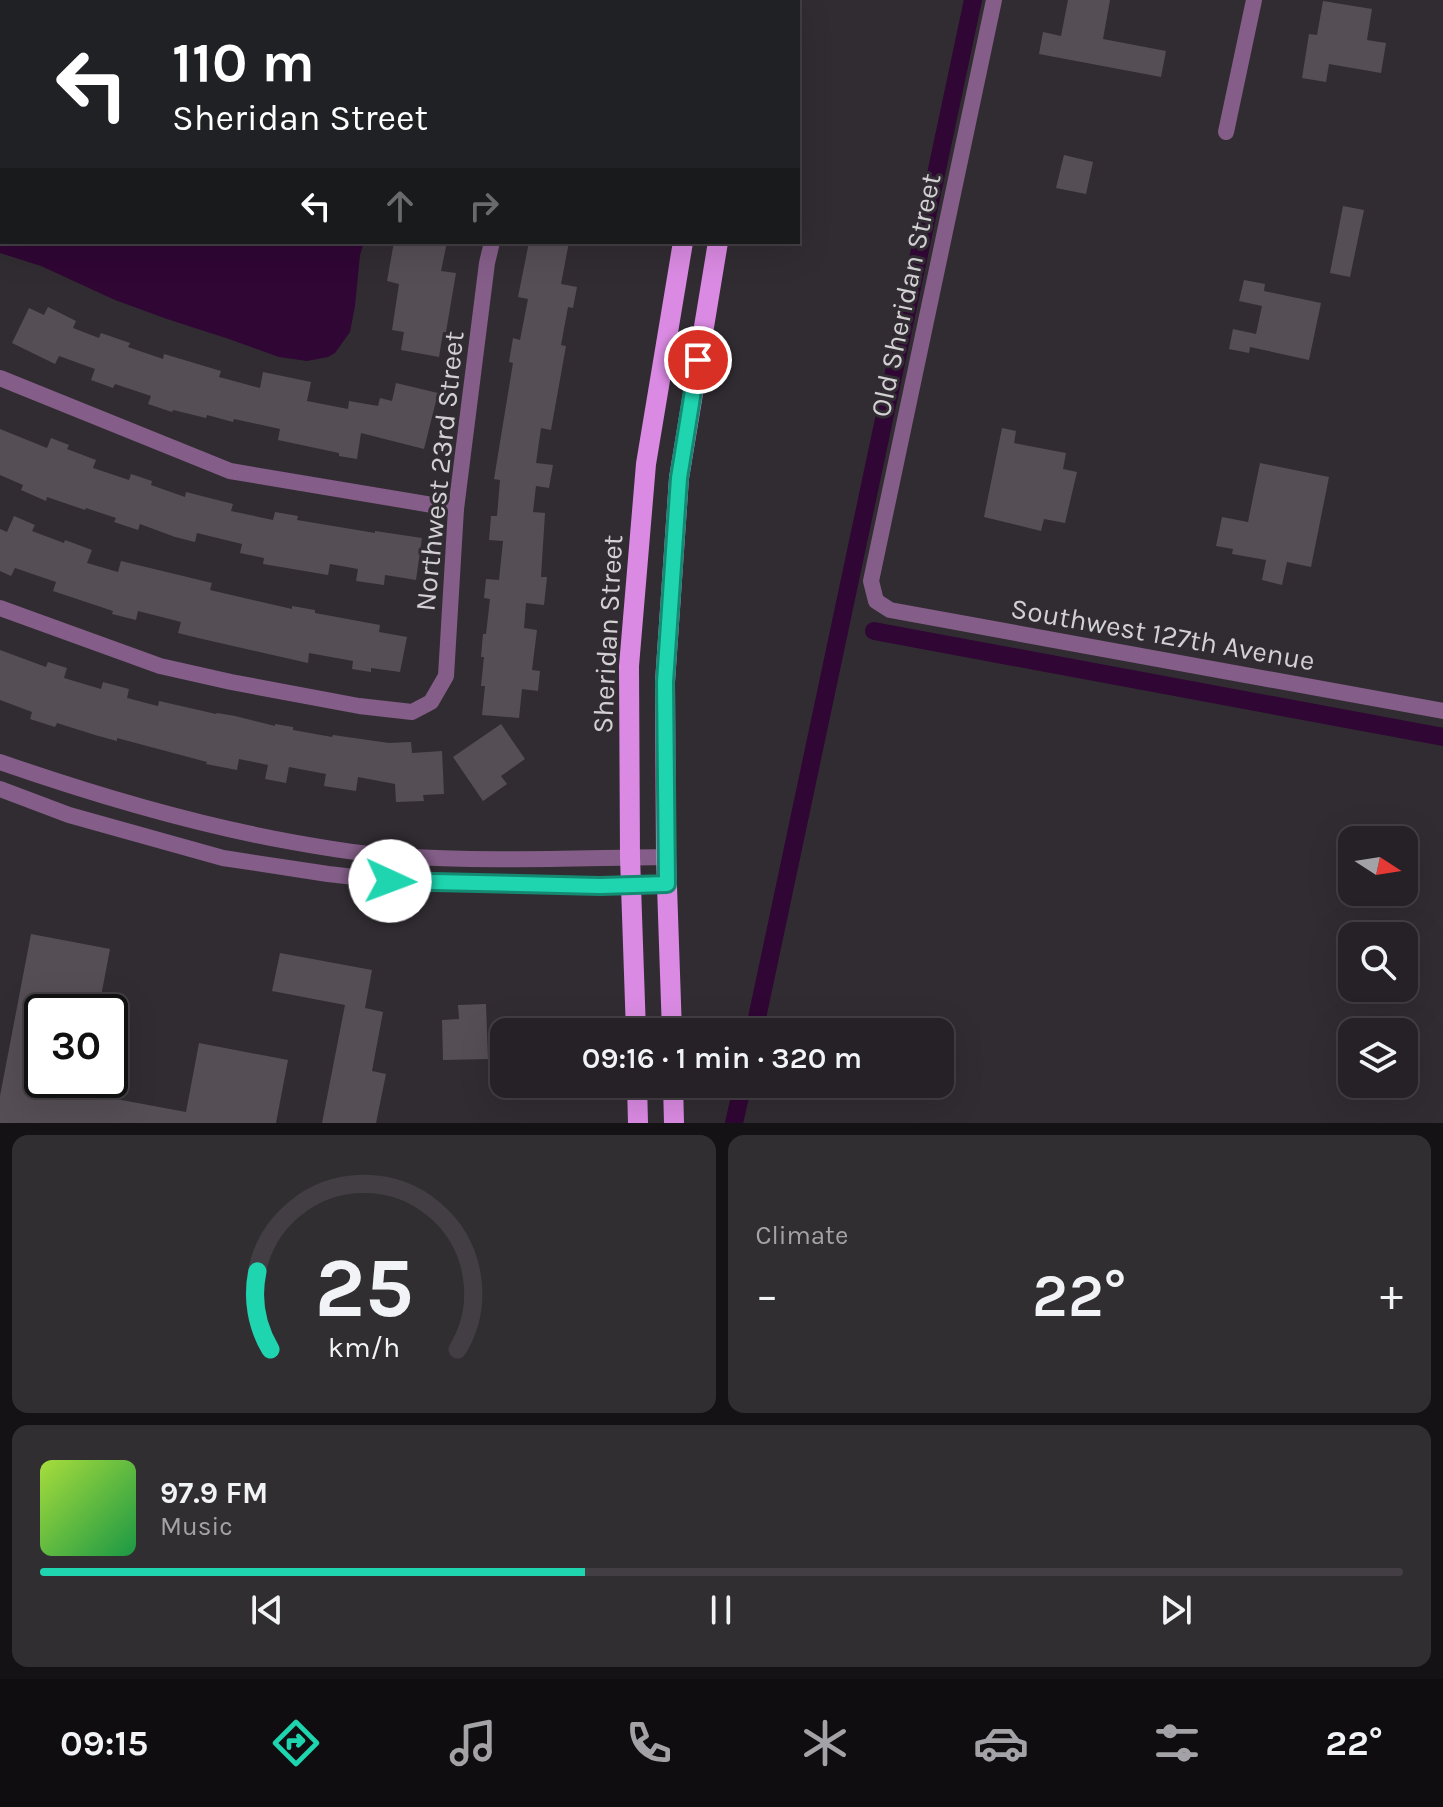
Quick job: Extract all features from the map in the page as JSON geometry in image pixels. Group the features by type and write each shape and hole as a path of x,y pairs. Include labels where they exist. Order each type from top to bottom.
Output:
{"main road":[{"name":"Sheridan Street","path":"636,1018 630,857 629,666 646,464 683,244"},
{"path":"672,1018 665,682 679,478 718,244"},
{"path":"637,1098 638,1123"},
{"path":"673,1098 674,1123"}],"street":[{"name":"Old Sheridan Street","path":"876,601 871,581 994,0"},
{"path":"1226,132 1254,0"},
{"name":"Northwest 23rd Street","path":"0,608 160,666 231,682 359,706 412,712 431,702 446,676 456,509 492,244"},
{"path":"0,378 230,471 456,509"},
{"name":"Southwest 127th Avenue","path":"876,601 890,610 1443,711"},
{"path":"0,762 76,788 220,827 332,849 461,859 666,857"},
{"path":"0,789 69,815 223,858 328,874 390,881 470,884 667,884"}],"shaded area":[{"path":"0,244 363,244 350,332 335,353 307,361 279,357 167,319 115,300 41,266 0,253"}],"building":[{"path":"1068,0 1110,0 1103,39 1166,51 1161,77 1039,54 1043,32 1061,36"},
{"path":"1323,1 1372,9 1367,40 1386,43 1381,73 1329,64 1326,82 1302,78 1309,34 1317,35"},
{"path":"1064,155 1093,162 1086,194 1056,188"},
{"path":"1343,206 1364,210 1350,277 1330,273"},
{"path":"394,244 447,244 441,271 456,273 439,357 401,350 404,332 392,330 399,284 387,281"},
{"path":"529,244 569,244 561,284 577,287 573,308 568,307 561,345 566,346 551,430 541,428 536,463 553,465 549,488 536,486 533,512 545,513 541,577 547,577 544,605 526,603 524,628 537,630 532,670 540,671 538,691 522,689 519,718 482,715 485,686 481,686 483,634 486,634 490,599 484,598 486,579 499,580 503,541 489,540 491,516 497,516 500,480 494,479 513,363 509,362 513,338 520,340 528,299 518,297"},
{"path":"1244,280 1265,284 1264,291 1321,303 1309,360 1250,347 1249,353 1229,349 1233,329 1256,334 1262,306 1239,301"},
{"path":"48,307 76,321 73,328 99,338 101,333 130,343 128,347 163,359 164,354 221,371 219,377 260,388 263,372 311,382 307,401 348,409 349,401 378,406 380,398 392,401 396,383 438,393 424,449 361,433 357,459 278,440 280,429 234,419 233,422 207,415 206,418 172,412 148,404 151,396 91,380 95,369 59,356 55,364 12,343 29,308 44,315"},
{"path":"1002,428 1016,431 1014,443 1066,453 1063,469 1077,472 1065,523 1044,519 1041,531 984,517"},
{"path":"0,429 47,448 51,438 69,445 67,449 96,460 93,468 129,480 131,474 185,497 186,492 233,504 231,511 273,520 275,512 298,516 297,520 422,538 416,580 385,575 384,585 356,581 358,569 330,564 328,575 263,564 264,558 240,553 242,544 197,533 195,542 140,524 138,530 114,522 116,518 86,508 47,497 46,501 21,490 23,485 0,475"},
{"path":"1260,463 1329,477 1311,567 1287,562 1282,585 1262,580 1266,560 1232,554 1233,549 1216,546 1222,517 1248,522"},
{"path":"14,516 35,525 32,531 92,550 87,563 118,572 121,561 212,583 210,590 380,625 379,632 407,637 400,672 352,669 353,661 309,653 308,663 198,638 178,633 181,622 138,611 136,620 112,614 113,611 53,591 56,582 15,568 11,576 0,571 0,529 7,532"},
{"path":"0,650 46,667 48,662 67,668 64,678 101,689 103,682 129,689 127,698 158,706 159,701 332,737 411,742 412,753 442,751 444,794 423,795 424,801 396,802 395,784 358,777 356,791 324,786 326,774 289,767 286,783 265,779 268,765 239,759 237,770 57,723 55,727 30,719 32,712 0,700"},
{"path":"501,724 525,759 501,776 507,784 483,801 453,757"},
{"path":"31,934 110,949 101,994 24,994 24,1098 111,1098 186,1112 199,1043 288,1060 276,1123 0,1123 0,1096"},
{"path":"280,953 372,970 365,1008 383,1012 372,1071 386,1074 376,1123 322,1123 345,1005 272,991"},
{"path":"486,1004 488,1059 443,1060 442,1020 459,1019 458,1005"}],"waterway":[{"path":"757,1018 973,0"},
{"path":"874,631 1443,737"},
{"path":"734,1123 740,1098"}],"route":[{"path":"390,881 600,886 667,884 665,682 679,478 698,360"}]}
